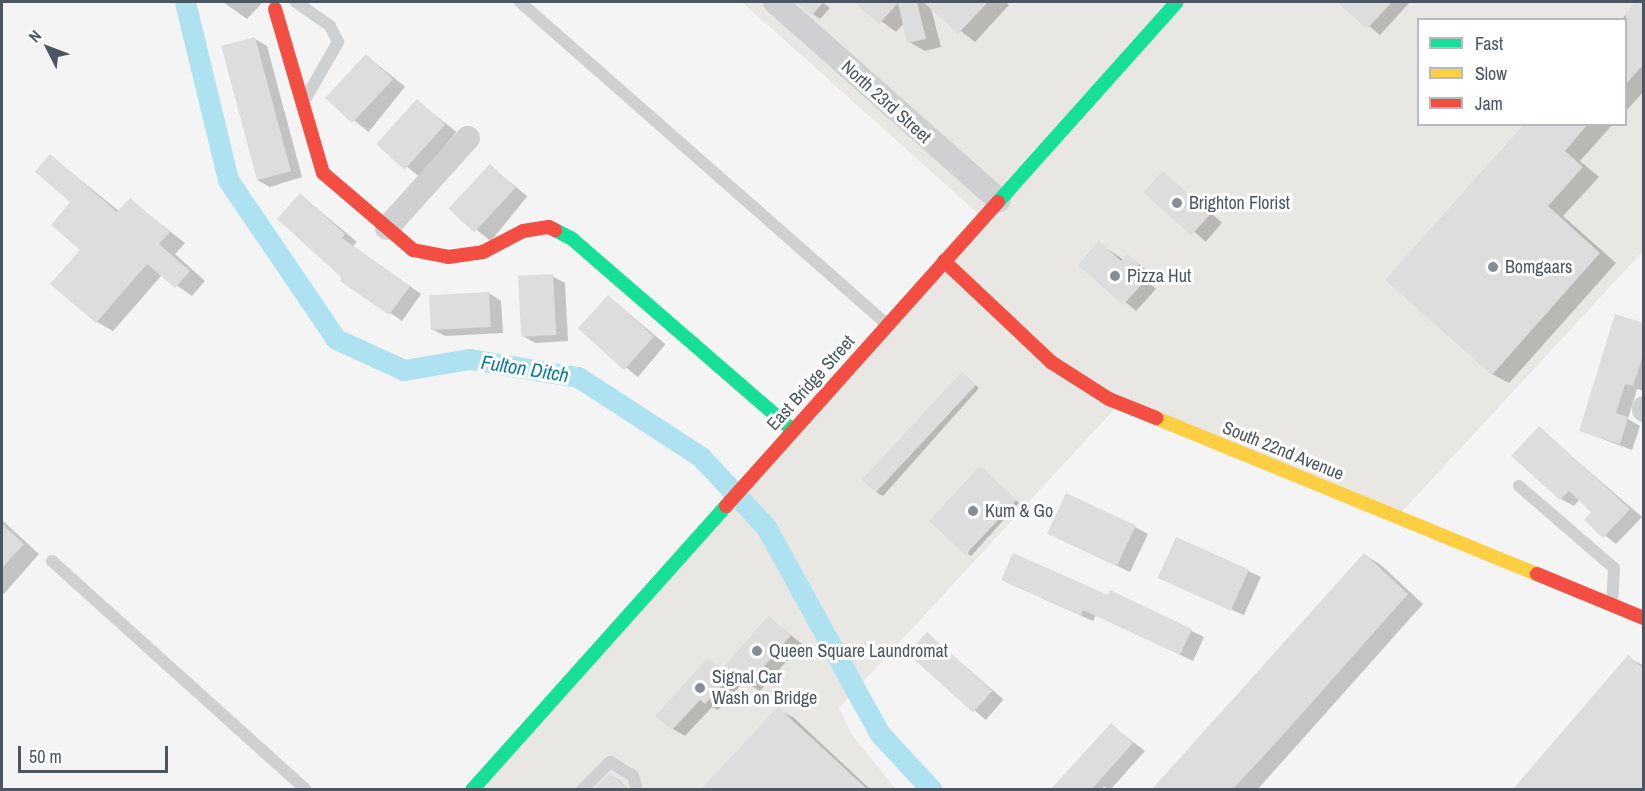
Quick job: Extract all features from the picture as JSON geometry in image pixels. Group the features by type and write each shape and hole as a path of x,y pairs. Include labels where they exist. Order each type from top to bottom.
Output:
{"street":[{"name":"North 23rd Street","path":"775,2 999,200"},
{"name":"East Bridge Street","path":"472,789 1177,2"},
{"path":"278,5 323,173 413,250 448,257 483,252 523,231 549,227 571,238 793,430"},
{"path":"387,228 468,138"},
{"name":"South 22nd Avenue","path":"944,261 1051,362 1109,399 1644,618"}],"lane":[{"path":"297,2 330,26 339,42 303,103"},
{"path":"520,2 888,325"},
{"path":"1519,486 1614,568 1612,603"},
{"path":"52,561 305,789"},
{"path":"582,789 610,762 633,776 637,789"}],"shaded area":[{"path":"742,2 1643,2 1643,251 1398,516 1120,403 839,708 852,735 896,789 472,790 983,218"}],"building":[{"path":"796,2 824,2 812,15"},
{"path":"854,2 917,2 926,39 907,43 898,3 879,24"},
{"path":"923,2 988,2 958,34"},
{"path":"1337,2 1392,2 1367,29"},
{"path":"1635,2 1644,2 1644,64 1627,83 1627,18 1626,12"},
{"path":"255,37 291,171 257,180 221,46"},
{"path":"366,54 393,79 352,123 325,98"},
{"path":"417,99 445,124 404,170 376,144"},
{"name":"Bomgaars","path":"1522,126 1586,126 1565,151 1583,167 1548,206 1600,253 1492,375 1385,280"},
{"path":"50,154 117,212 130,198 170,232 159,244 190,271 175,288 147,264 96,323 50,284 80,250 51,225 70,202 35,172"},
{"path":"490,164 516,188 474,232 448,209"},
{"name":"Brighton Florist","path":"1163,171 1211,214 1191,235 1144,193"},
{"path":"300,193 345,234 342,238 410,286 389,315 340,281 342,278 277,219"},
{"name":"Pizza Hut","path":"1099,241 1121,261 1127,254 1139,264 1133,270 1145,281 1123,305 1078,265"},
{"path":"553,274 556,335 521,337 518,276"},
{"path":"489,292 491,327 431,330 429,295"},
{"path":"608,295 654,336 624,370 578,328"},
{"path":"1615,314 1644,323 1644,352 1633,386 1625,384 1616,413 1628,417 1620,444 1579,431"},
{"path":"962,372 976,385 876,492 862,480"},
{"path":"1539,426 1630,509 1603,538 1584,520 1591,512 1569,491 1560,500 1511,456"},
{"name":"Kum & Go","path":"980,466 1017,500 965,555 929,521"},
{"path":"1066,493 1136,526 1117,566 1047,534"},
{"path":"2,524 24,544 2,568"},
{"path":"1176,537 1249,570 1231,611 1158,578"},
{"path":"1013,553 1108,595 1110,590 1192,629 1180,655 1083,610 1081,615 1001,580"},
{"path":"1364,553 1408,594 1283,735 1233,789 1152,789"},
{"name":"Queen Square Laundromat","path":"768,616 791,636 747,685 725,666"},
{"path":"927,632 992,691 973,712 908,654"},
{"path":"1628,655 1644,669 1644,789 1513,789"},
{"name":"Signal Car Wash on Bridge","path":"708,658 730,677 705,704 700,700 672,730 655,716"},
{"path":"778,707 867,789 701,789"},
{"path":"1111,723 1133,743 1092,789 1051,789"},
{"path":"610,773 628,789 594,789"}],"waterway":[{"name":"Fulton Ditch","path":"185,2 228,180 336,339 404,370 470,359 578,377 701,457 766,527 880,734 932,790"}],"traffic: fast":[{"path":"998,202 1177,2"},
{"path":"555,230 571,238 793,430"},
{"path":"472,790 726,506"}],"traffic: slow":[{"path":"1156,418 1537,574"}],"traffic: jam":[{"path":"275,9 323,173 413,250 448,257 483,252 523,231 549,227 555,230"},
{"path":"726,506 998,202"},
{"path":"944,261 1051,362 1109,399 1156,418"},
{"path":"1537,574 1644,618"}],"place":[{"name":"Brighton Florist","path":"1177,203"},
{"name":"Bomgaars","path":"1493,267"},
{"name":"Pizza Hut","path":"1115,276"},
{"name":"Kum & Go","path":"973,511"},
{"name":"Queen Square Laundromat","path":"757,651"},
{"name":"Signal Car Wash on Bridge","path":"700,688"}]}
